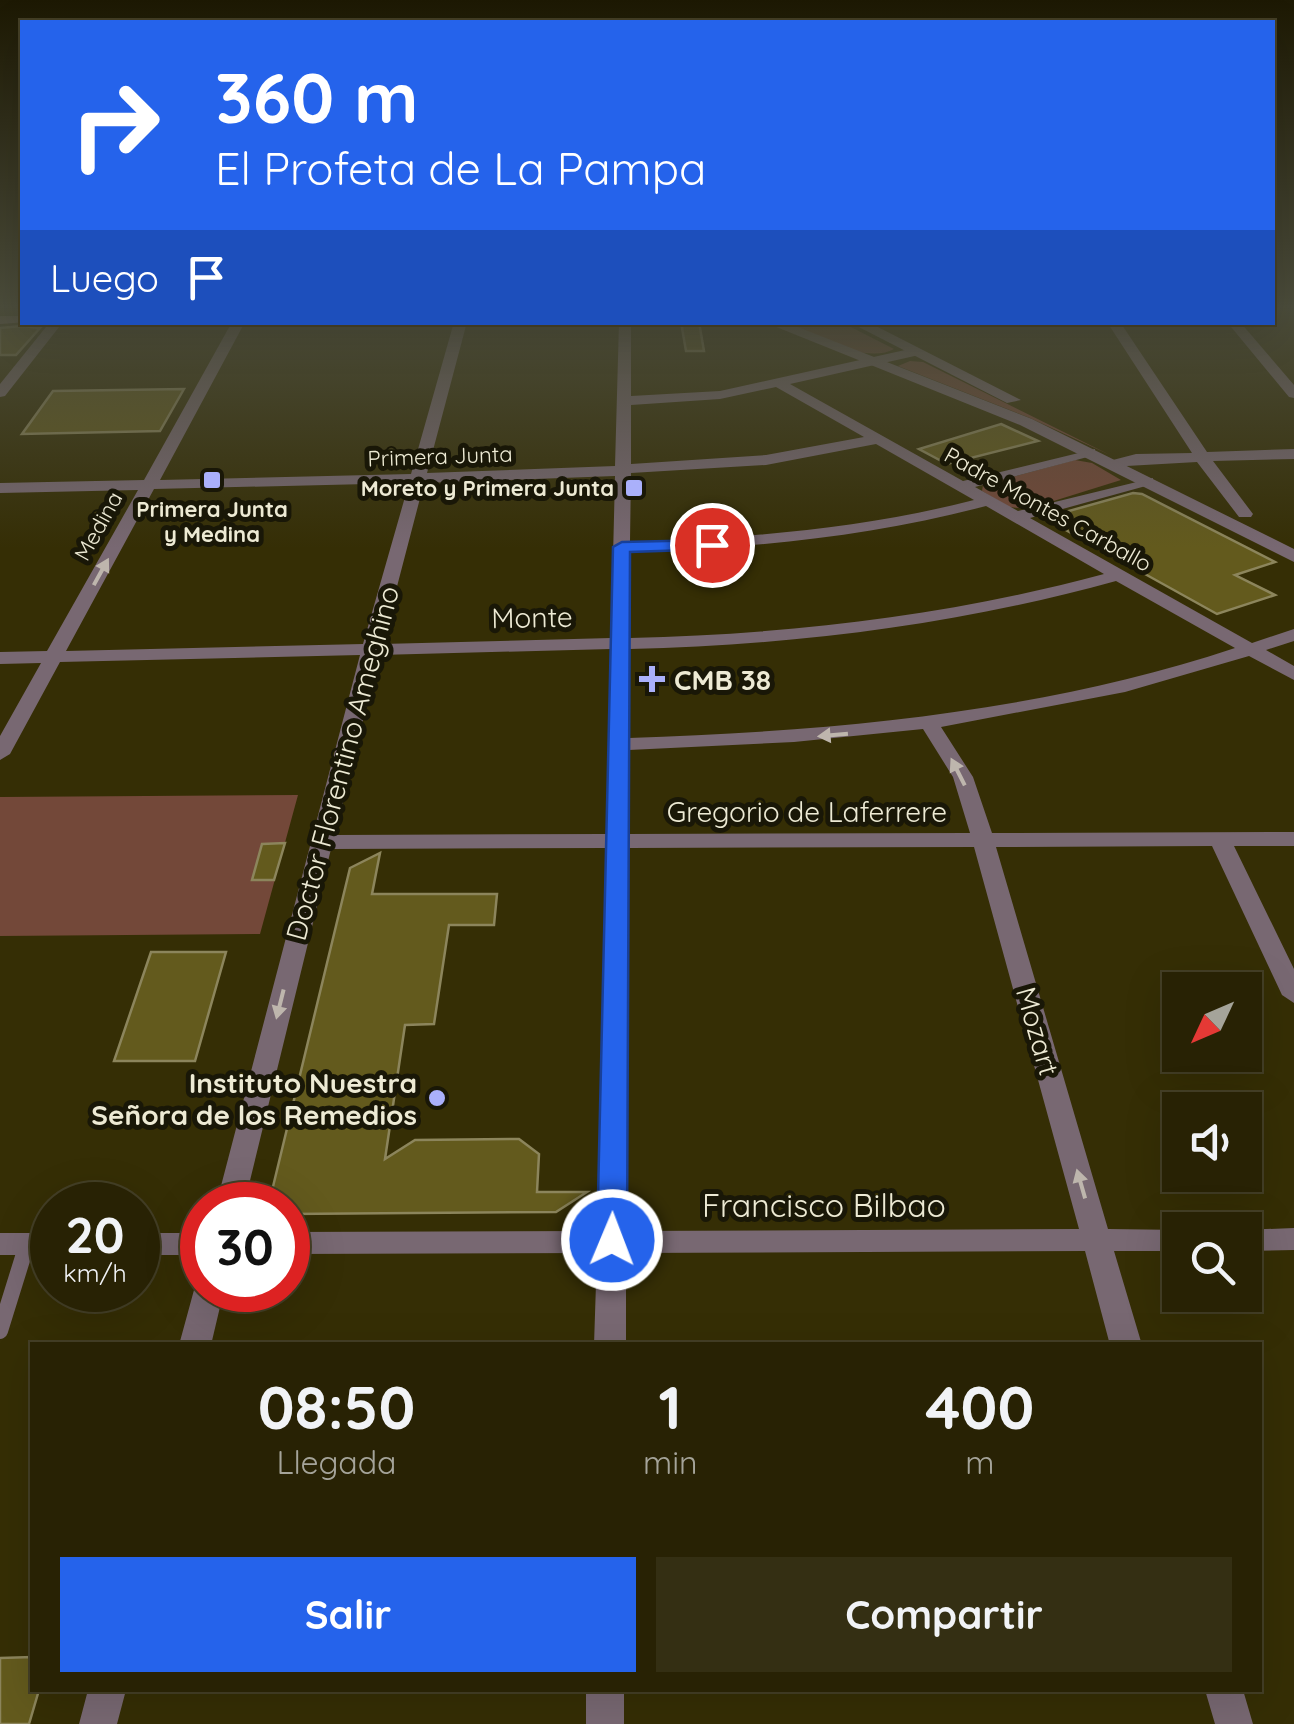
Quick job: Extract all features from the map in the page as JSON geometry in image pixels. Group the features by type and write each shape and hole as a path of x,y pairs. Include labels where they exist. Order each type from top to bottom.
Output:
{"street":[{"name":"Medina","path":"0,754 148,486 197,387"},
{"name":"Doctor Florentino Ameghino","path":"236,1182 370,648 443,387"},
{"path":"610,1342 625,387"},
{"path":"625,400 705,396 754,387"},
{"name":"Padre Montes Carballo","path":"787,387 1294,674"},
{"path":"938,387 1090,452 1294,556"},
{"path":"988,387 1294,539"},
{"path":"1156,387 1245,514"},
{"name":"Primera Junta","path":"0,488 418,480 622,470 766,460 878,439"},
{"path":"961,486 1090,452"},
{"path":"1114,464 1136,459 1294,454"},
{"path":"1016,517 1147,481"},
{"path":"622,547 817,536 898,523 988,501"},
{"name":"Monte","path":"0,658 740,640 870,628 1011,604 1118,575"},
{"path":"618,744 782,739 930,725 1110,692 1294,635"},
{"name":"Mozart","path":"930,725 962,777 983,841 1125,1342"},
{"path":"1220,840 1294,995"},
{"name":"Gregorio de Laferrere","path":"320,842 1294,840"},
{"name":"Francisco Bilbao","path":"310,1243 1162,1240"},
{"path":"1262,1240 1294,1240"},
{"path":"196,1342 203,1312"},
{"path":"98,1724 106,1692"},
{"path":"605,1692 605,1724"},
{"path":"1225,1692 1234,1724"}],"lane":[{"path":"0,1331 27,1243"}],"shaded area":[{"path":"952,387 974,387 1110,455"},
{"path":"1075,460 1092,463 1121,480 1028,509 1009,507 982,491 983,485"},
{"path":"298,795 260,934 0,936 0,797"}],"building":[{"path":"184,389 160,431 22,434 53,391"},
{"path":"1001,424 1038,441 947,464 919,449"},
{"path":"1133,493 1142,494 1275,562 1235,575 1275,595 1217,614 1044,518"},
{"path":"285,843 274,880 252,880 262,844"},
{"path":"380,853 372,894 497,894 494,925 449,925 434,1024 405,1025 385,1159 415,1140 519,1139 539,1154 537,1192 587,1192 556,1212 310,1214 310,1182 274,1182 350,868"},
{"path":"151,952 226,952 195,1061 114,1061"},
{"path":"30,1657 30,1692 38,1692 29,1724 0,1724 0,1658"}],"place":[{"name":"Primera Junta y Medina","path":"212,480"},
{"name":"Moreto y Primera Junta","path":"634,488"},
{"name":"CMB 38","path":"652,679"},
{"name":"Instituto Nuestra Señora de los Remedios","path":"437,1098"}],"route":[{"path":"612,1240 622,547 712,545"}]}
